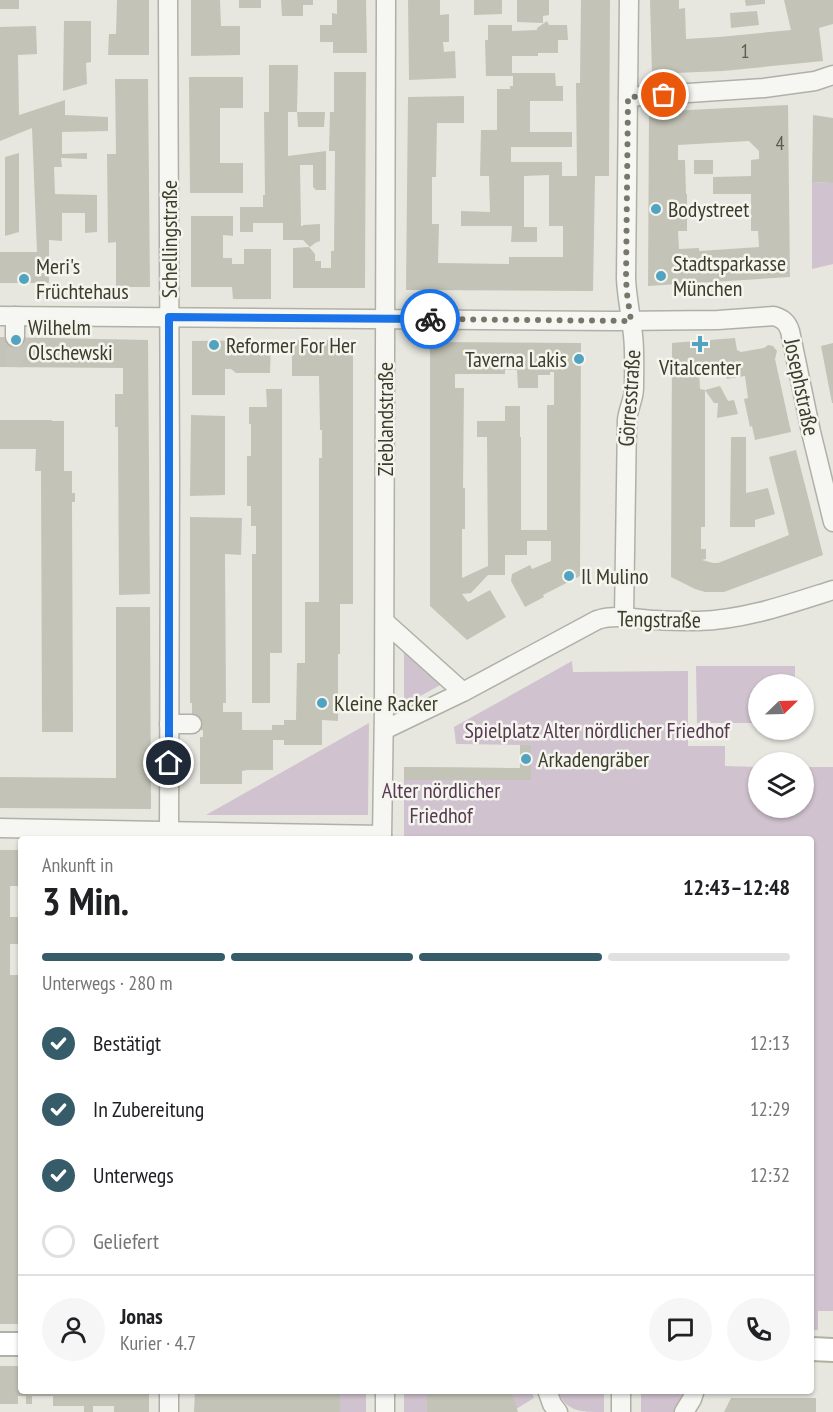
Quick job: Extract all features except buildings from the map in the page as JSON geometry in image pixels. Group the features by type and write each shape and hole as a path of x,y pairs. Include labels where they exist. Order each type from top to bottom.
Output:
{"main road":[{"path":"0,1344 18,1344"},
{"path":"814,1349 833,1350"}],"street":[{"name":"Schellingstraße","path":"168,0 169,835"},
{"name":"Zieblandstraße","path":"382,836 385,622 386,0"},
{"name":"Görresstraße","path":"624,617 627,420 634,389 633,338 626,279 629,0"},
{"path":"628,97 764,88 815,81 833,75"},
{"path":"15,337 7,316 631,321"},
{"name":"Josephstraße","path":"631,321 718,320 767,316 781,318 787,322 833,522"},
{"name":"Tengstraße","path":"384,730 463,692 607,617 667,621 726,619 779,607 833,590"},
{"path":"385,622 463,692"},
{"path":"169,724 192,724"},
{"path":"0,828 169,835 276,836"},
{"path":"169,1394 169,1412"},
{"path":"385,1394 385,1412"},
{"path":"548,1394 558,1412"},
{"path":"621,1394 621,1412"},
{"path":"684,1412 694,1394"}],"green space":[{"path":"812,182 833,183 833,264 812,269"},
{"path":"404,645 444,683 404,705"},
{"path":"572,661 573,672 688,671 688,746 725,746 725,766 748,767 748,818 814,818 814,767 833,767 833,1311 818,1311 818,1330 814,1330 814,836 404,836 404,767 520,768 520,745 456,744 454,727"},
{"path":"696,666 795,666 795,674 748,674 748,723 697,723"},
{"path":"369,723 368,815 206,815"},
{"path":"340,1394 366,1394 366,1412 340,1412"},
{"path":"404,1394 427,1394 427,1412 404,1412"},
{"path":"512,1394 532,1394 534,1398 516,1409"},
{"path":"559,1394 604,1394 604,1412 575,1409"},
{"path":"641,1394 688,1394 674,1412 641,1412"}],"tunnel":[{"path":"14,367 15,337"}],"way so far":[{"path":"430,319 631,321 626,279 628,97 664,95"}],"place":[{"name":"Bodystreet","path":"656,209"},
{"name":"Stadtsparkasse München","path":"661,276"},
{"name":"Meri's Früchtehaus","path":"24,279"},
{"name":"Wilhelm Olschewski","path":"16,340"},
{"name":"Vitalcenter","path":"700,344"},
{"name":"Reformer For Her","path":"214,345"},
{"name":"Taverna Lakis","path":"579,359"},
{"name":"Il Mulino","path":"569,576"},
{"name":"Kleine Racker","path":"322,703"},
{"name":"Arkadengräber","path":"526,759"}],"route":[{"path":"169,763 169,317 430,319"}],"park label":[{"name":"Spielplatz Alter nördlicher Friedhof","path":"597,730"},
{"name":"Alter nördlicher Friedhof","path":"441,802"}]}
